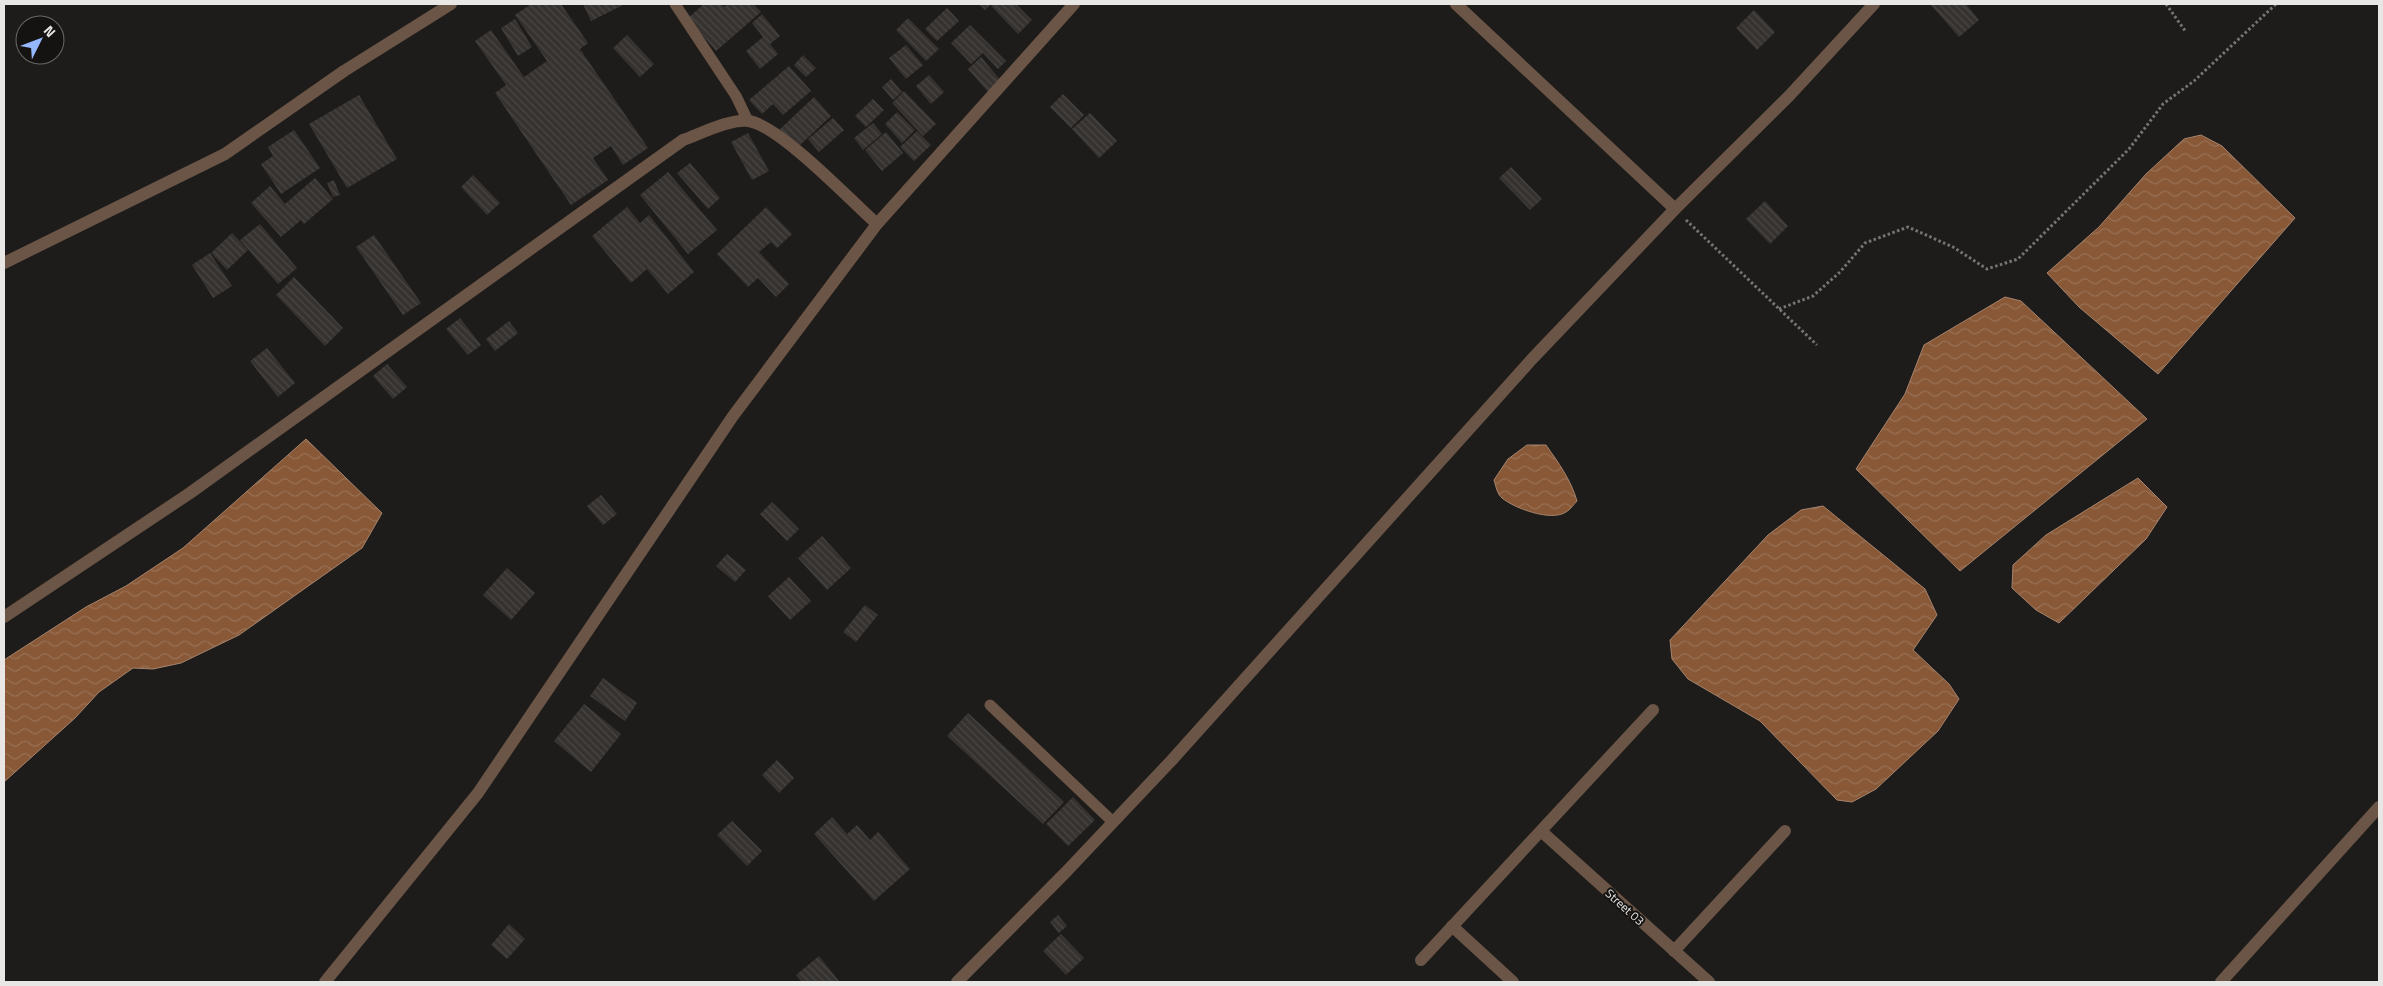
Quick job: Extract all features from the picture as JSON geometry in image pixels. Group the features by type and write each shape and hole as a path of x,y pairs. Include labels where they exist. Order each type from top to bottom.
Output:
{"street":[{"path":"4,262 225,154 344,71 451,4"},
{"path":"325,982 478,793 733,416 876,224 1074,4"},
{"path":"1456,4 1675,209"},
{"path":"957,982 1066,872 1171,761 1532,358 1675,209 1789,96 1874,4"},
{"path":"4,617 190,493 683,140 720,125 748,121 776,132 876,224"},
{"path":"1421,960 1653,710"},
{"path":"2221,982 2379,807"},
{"name":"Street 03","path":"1540,831 1710,982"},
{"path":"1674,951 1785,831"},
{"path":"1452,926 1513,982"}],"lane":[{"path":"675,4 736,96 748,121"},
{"path":"990,705 1113,822"}],"path":[{"path":"2166,4 2186,32"},
{"path":"1779,309 1813,296 1840,272 1865,243 1908,227 1953,247 1987,268 2018,259 2129,149 2163,104 2194,80 2276,4"},
{"path":"1675,209 1816,344"}],"water":[{"path":"2201,135 2222,146 2295,218 2158,374 2079,307 2047,273 2099,227 2146,174 2184,139"},
{"path":"2005,297 2021,301 2147,419 1960,571 1856,469 1905,394 1924,345"},
{"path":"306,439 382,513 362,548 239,635 181,663 153,669 133,668 99,692 75,718 4,782 4,660 86,607 126,586 183,548"},
{"path":"1527,445 1546,445 1564,472 1577,501 1566,512 1559,515 1542,515 1515,506 1499,494 1494,480 1508,459"},
{"path":"2138,478 2167,507 2146,539 2059,623 2036,610 2012,588 2013,565 2046,535"},
{"path":"1823,506 1925,589 1937,615 1913,650 1949,684 1959,699 1938,731 1876,789 1852,802 1837,800 1760,721 1688,679 1672,659 1670,640 1768,535 1801,510"}],"building":[{"path":"531,4 561,4 588,43 580,49 648,148 623,165 611,146 593,158 608,180 571,205 495,93 506,85 475,41 491,30 524,77 547,61 515,15"},
{"path":"583,4 625,4 591,21"},
{"path":"704,4 722,4 724,7 728,4 753,4 761,12 716,51 688,18"},
{"path":"979,4 991,4 985,10"},
{"path":"994,4 1016,4 1032,20 1018,34 991,6"},
{"path":"1930,4 1966,4 1979,20 1959,37"},
{"path":"947,8 959,21 937,41 925,29"},
{"path":"1754,10 1775,32 1757,50 1736,28"},
{"path":"762,14 780,36 770,44 778,54 760,69 746,51 763,37 752,23"},
{"path":"908,18 939,49 926,61 896,30"},
{"path":"515,19 532,47 518,56 501,28"},
{"path":"970,25 1006,61 998,69 983,53 971,64 951,43"},
{"path":"627,35 654,64 640,77 613,48"},
{"path":"906,45 923,65 906,79 889,58"},
{"path":"803,55 816,68 806,77 794,65"},
{"path":"981,57 1002,82 989,93 968,69"},
{"path":"789,66 811,91 783,115 773,104 762,114 749,100"},
{"path":"929,75 944,92 931,104 916,86"},
{"path":"891,79 902,92 893,100 882,87"},
{"path":"904,91 936,124 923,136 892,103"},
{"path":"1063,94 1084,115 1071,128 1050,107"},
{"path":"359,95 397,159 347,188 309,124"},
{"path":"814,97 831,116 797,148 779,130"},
{"path":"873,99 884,110 866,127 855,116"},
{"path":"897,112 915,130 902,143 885,124"},
{"path":"1090,113 1117,141 1099,158 1072,129"},
{"path":"833,118 844,130 819,152 808,139"},
{"path":"873,123 882,134 863,150 854,138"},
{"path":"294,130 320,168 281,194 261,164 273,156 268,147"},
{"path":"917,131 931,145 914,161 900,147"},
{"path":"886,132 903,153 882,171 865,150"},
{"path":"748,133 769,171 752,180 731,142"},
{"path":"690,163 720,198 708,209 677,173"},
{"path":"1511,167 1542,199 1530,210 1499,178"},
{"path":"668,172 717,230 688,254 640,195"},
{"path":"473,175 500,203 487,215 461,187"},
{"path":"315,178 333,199 304,224 301,220 281,237 251,203 270,186 285,204"},
{"path":"334,180 340,195 333,197 327,183"},
{"path":"1765,201 1788,226 1770,244 1746,219"},
{"path":"627,207 640,223 649,215 694,272 668,294 647,269 631,283 592,236"},
{"path":"766,207 792,234 777,248 771,242 759,252 789,284 776,297 758,278 748,287 717,254"},
{"path":"260,224 297,268 278,284 240,240"},
{"path":"232,233 248,250 227,270 211,253"},
{"path":"374,235 421,303 403,315 356,247"},
{"path":"210,253 232,286 213,298 192,265"},
{"path":"294,277 343,328 325,346 276,295"},
{"path":"460,318 481,345 468,355 446,329"},
{"path":"509,321 518,333 495,351 486,339"},
{"path":"267,348 295,383 278,397 250,361"},
{"path":"387,364 407,387 393,399 373,376"},
{"path":"601,495 617,514 603,525 587,506"},
{"path":"772,502 799,529 787,541 760,514"},
{"path":"822,536 851,568 827,590 798,558"},
{"path":"727,554 746,570 735,582 716,566"},
{"path":"507,568 535,593 511,620 483,595"},
{"path":"789,577 811,601 790,620 768,596"},
{"path":"865,605 878,615 856,642 843,632"},
{"path":"603,678 637,703 625,721 590,696"},
{"path":"584,704 621,734 591,772 554,741"},
{"path":"968,713 1064,802 1043,824 947,736"},
{"path":"777,760 794,778 779,793 762,775"},
{"path":"1073,797 1095,820 1068,846 1046,824"},
{"path":"832,817 847,834 857,825 870,840 878,832 910,869 874,901 814,834"},
{"path":"732,821 762,851 747,866 717,835"},
{"path":"1058,915 1067,926 1059,933 1050,922"},
{"path":"509,924 525,939 507,959 491,945"},
{"path":"1061,934 1084,958 1066,975 1043,951"},
{"path":"819,956 839,981 802,982 796,975"}]}
